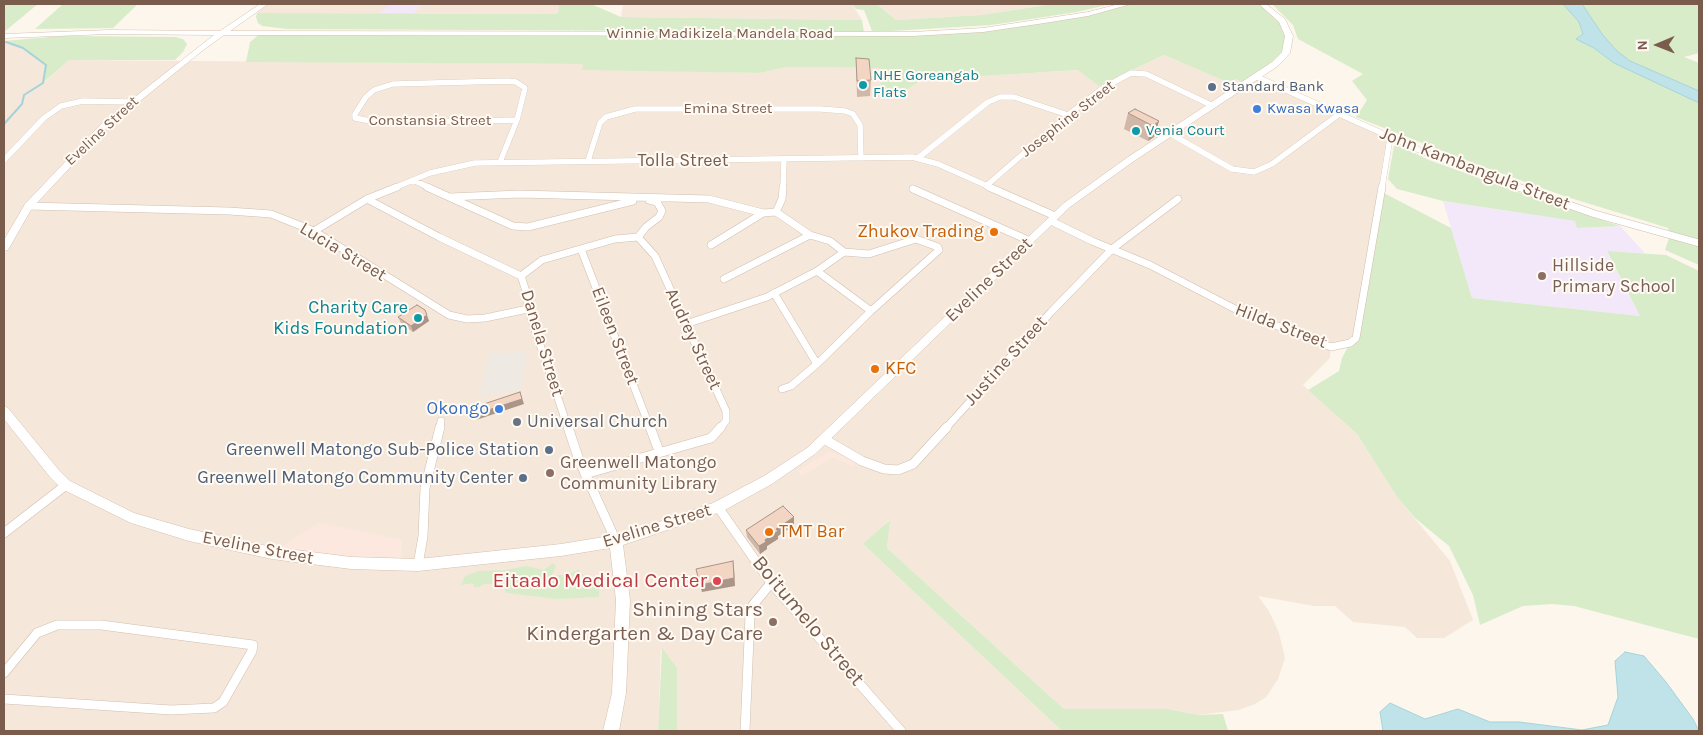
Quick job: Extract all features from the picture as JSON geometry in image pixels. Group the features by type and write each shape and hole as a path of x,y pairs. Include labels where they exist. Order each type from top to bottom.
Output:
{"street":[{"path":"191,32 223,24 252,12 264,4"},
{"name":"Winnie Madikizela Mandela Road","path":"4,36 62,32 922,34 983,30 1038,22 1088,14 1127,4"},
{"name":"Eveline Street","path":"4,411 54,474 66,485 131,518 189,536 272,553 379,566 418,566 616,541 679,522 718,507 811,451 1053,218 1083,193 1211,105 1257,77 1281,58 1286,53 1289,44 1287,29 1282,21 1262,4"},
{"path":"252,12 255,24 263,32"},
{"name":"Eveline Street","path":"4,248 28,206 91,138 131,102 202,47 252,12"},
{"path":"191,32 199,39 202,47 263,32"},
{"name":"Josephine Street","path":"986,186 1068,115 1103,88 1126,76 1139,73 1154,77 1211,105"},
{"name":"John Kambangula Street","path":"1257,77 1390,138 1472,171 1595,214 1699,243"},
{"name":"Constansia Street","path":"500,162 517,120 525,88 516,82 393,84 374,90 366,97 355,114 355,118 381,123 517,120"},
{"path":"918,158 988,102 1000,97 1028,100 1068,115"},
{"path":"4,160 44,118 61,106 83,101 131,102"},
{"name":"Emina Street","path":"588,162 600,123 606,117 635,109 821,109 845,112 853,114 860,125 860,158"},
{"path":"1169,133 1232,169 1254,172 1272,164 1338,115"},
{"name":"Hilda Street","path":"1053,218 1092,241 1150,265 1239,311 1331,347 1350,343 1356,338 1390,138"},
{"name":"Tolla Street","path":"314,231 368,199 413,180 458,166 500,162 918,158 938,164 1053,218"},
{"path":"776,212 782,199 784,160"},
{"path":"413,180 513,226 528,226 644,198 657,202 662,211 659,217 646,227 638,237 615,239 542,260 521,276"},
{"path":"914,189 1030,241"},
{"path":"450,197 519,194 644,198 684,197 709,199 764,213 776,212"},
{"name":"Danela Street","path":"368,199 439,237 521,276 527,294 528,309 585,474 616,541"},
{"name":"Justine Street","path":"824,438 862,461 884,470 898,470 913,464 1051,312 1112,249 1178,199"},
{"name":"Lucia Street","path":"28,206 270,214 314,231 449,315 467,319 485,318 528,309"},
{"path":"776,212 780,217 810,234 830,241 844,252 869,254 916,239 938,247 939,250 870,311 817,364 791,386 782,389"},
{"path":"710,245 764,213"},
{"path":"724,279 810,234"},
{"name":"Audrey Street","path":"585,474 659,451 711,438 726,421 726,411 655,256 638,237"},
{"name":"Eileen Street","path":"582,249 659,451"},
{"path":"686,324 752,303 774,293 817,271 844,252"},
{"path":"817,271 870,311"},
{"path":"774,293 817,364"},
{"path":"418,566 424,527 425,488 438,441 441,421"},
{"path":"4,533 66,485"},
{"name":"Boitumelo Street","path":"718,507 771,583 901,731"},
{"path":"610,731 619,693 624,600 616,541"},
{"path":"745,731 750,615 753,605 771,583"},
{"path":"4,673 37,633 57,625 101,625 252,645 252,651 223,702 214,708 172,710 4,699"}],"shaded area":[{"path":"267,4 559,4 558,14 257,13"},
{"path":"392,4 423,4 412,14 378,14"},
{"path":"623,4 852,4 862,20 621,17"},
{"path":"877,4 1053,4 981,15 896,20"},
{"path":"4,41 23,48 46,65 44,83 69,60 584,64 582,69 760,73 787,67 879,68 881,92 892,99 930,75 954,84 983,76 1078,70 1133,70 1164,55 1229,83 1236,79 1257,77 1390,138 1355,337 1349,342 1331,346 1330,358 1303,385 1357,434 1397,497 1450,561 1473,620 1444,638 1417,638 1405,627 1353,622 1335,606 1314,606 1258,596 1269,611 1279,633 1285,658 1278,679 1266,697 1255,704 1239,710 1198,715 1168,709 1064,709 887,548 889,520 864,545 1062,731 677,731 677,669 661,649 658,731 4,731"},
{"name":"Hillside Primary School","path":"1443,201 1575,221 1578,228 1620,226 1645,253 1607,252 1640,316 1472,298"},
{"path":"526,352 521,390 479,395 490,353"},
{"path":"828,452 855,461 853,466 832,457 801,476 798,471"},
{"path":"319,523 402,540 402,566 272,553"}],"green space":[{"path":"4,4 38,4 4,32"},
{"path":"63,4 138,4 113,28 35,29"},
{"path":"559,4 591,4 621,17 862,20 864,32 287,29 262,26 258,23 256,17 257,13 558,14"},
{"path":"852,4 877,4 896,20 981,15 1053,4 1111,4 1077,12 991,25 872,31 864,10 856,9"},
{"path":"1127,4 1262,4 1272,11 1287,29 1286,53 1246,83 1236,79 1229,83 1164,55 1099,86 1078,70 983,76 954,84 930,75 892,99 881,92 879,68 787,67 760,73 582,70 583,64 246,62 250,42 261,33 956,32 1106,10"},
{"path":"1272,4 1563,4 1579,22 1583,34 1576,39 1594,48 1614,63 1699,103 1699,265 1665,250 1670,235 1668,228 1564,196 1356,117 1367,100 1352,81 1363,74 1298,39 1293,25"},
{"path":"1582,4 1699,4 1699,53 1684,57 1699,63 1699,91 1630,61 1617,51 1602,34"},
{"path":"61,36 175,37 183,39 187,44 183,52 175,60 69,60 43,83 46,65 23,48 4,41"},
{"path":"1394,146 1399,146 1429,160 1515,191 1620,226 1577,228 1575,221 1443,201 1397,189 1388,179"},
{"path":"1380,191 1451,228 1472,298 1640,316 1607,251 1666,255 1699,271 1699,639 1574,606 1552,604 1523,606 1480,625 1473,595 1449,546 1415,518 1397,497 1357,434 1308,390 1339,371 1342,358 1350,343 1356,338"},
{"path":"890,520 887,548 1064,709 1168,709 1198,715 1223,714 1228,731 1062,731 863,544"},
{"path":"553,563 556,566 552,575 565,575 578,570 599,589 599,597 557,599 507,593 504,589 501,589 503,583 484,584 479,587 474,587 473,583 461,585 465,576 478,571 505,570 526,566 544,570"},
{"path":"662,648 677,668 677,731 658,731"}],"water":[{"path":"1563,4 1582,4 1602,34 1617,51 1630,61 1699,91 1699,103 1614,63 1594,48 1576,39 1583,34 1579,22"},
{"path":"1625,652 1644,656 1666,682 1693,719 1699,731 1383,731 1380,712 1390,703 1425,719 1458,709 1490,722 1519,722 1582,730 1608,725 1618,697 1615,661"}],"building":[{"path":"856,58 869,59 871,80 857,81"},
{"path":"1135,109 1159,121 1153,126 1128,113"},
{"path":"417,305 425,310 427,315 411,326 398,317"},
{"path":"520,392 522,399 473,415 472,408"},
{"path":"783,506 794,517 776,529 778,531 759,546 746,530"},
{"path":"733,561 734,578 700,585 696,569"}],"waterway":[{"path":"4,8 4,18"},
{"path":"4,124 22,104 24,95 43,83 46,65 23,48 6,42"}],"place":[{"name":"NHE Goreangab Flats","path":"863,85"},
{"name":"Standard Bank","path":"1212,87"},
{"name":"Kwasa Kwasa","path":"1257,109"},
{"name":"Venia Court","path":"1136,131"},
{"name":"Zhukov Trading","path":"994,232"},
{"name":"Hillside Primary School","path":"1542,276"},
{"name":"Charity Care Kids Foundation","path":"418,318"},
{"name":"KFC","path":"875,369"},
{"name":"Okongo","path":"499,409"},
{"name":"Universal Church","path":"517,422"},
{"name":"Greenwell Matongo Sub-Police Station","path":"549,450"},
{"name":"Greenwell Matongo Community Library","path":"550,473"},
{"name":"Greenwell Matongo Community Center","path":"523,478"},
{"name":"TMT Bar","path":"769,532"},
{"name":"Eitaalo Medical Center","path":"717,581"},
{"name":"Shining Stars Kindergarten & Day Care","path":"773,622"}]}
